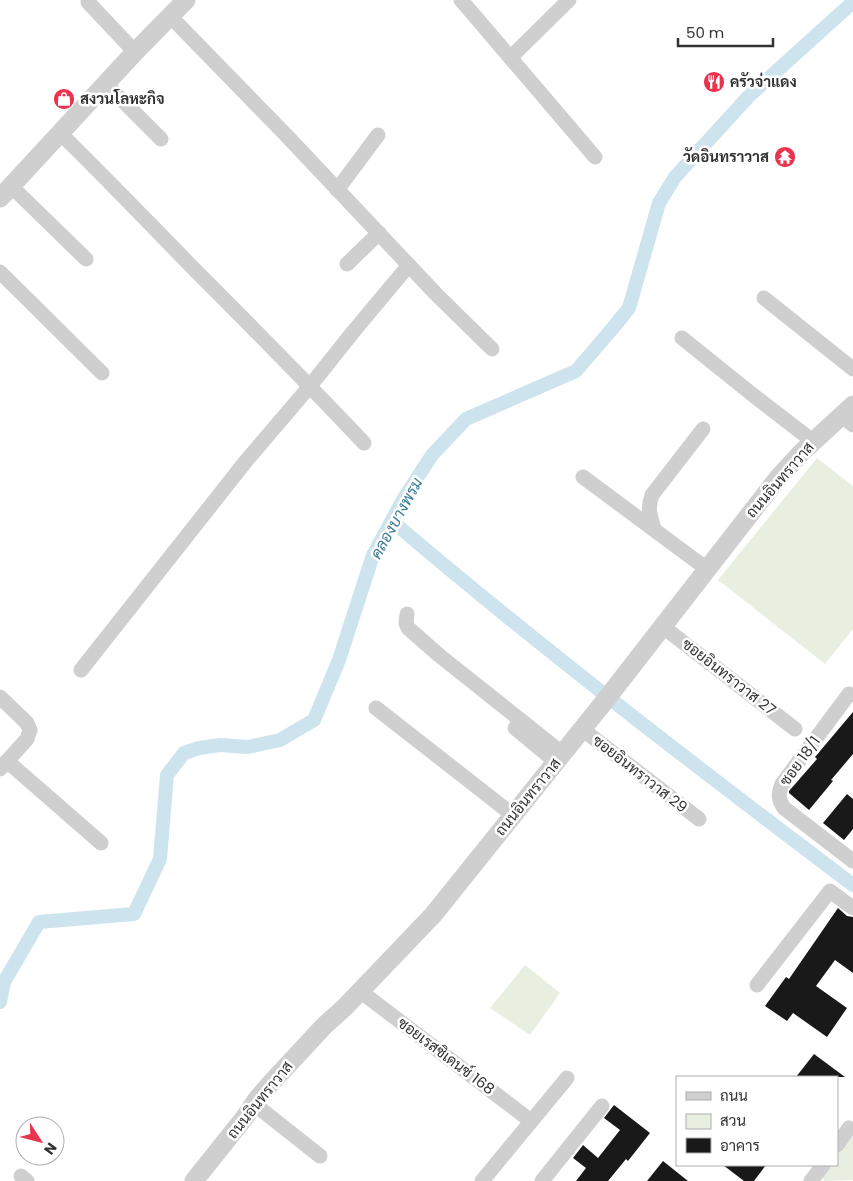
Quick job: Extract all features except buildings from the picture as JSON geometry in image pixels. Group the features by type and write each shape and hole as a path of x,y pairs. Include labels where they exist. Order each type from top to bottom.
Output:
{"street":[{"path":"86,259 5,192 105,83 186,0"},
{"path":"461,0 595,156"},
{"path":"511,57 569,0"},
{"path":"88,2 135,52"},
{"path":"170,16 287,136 436,294 492,348"},
{"path":"105,83 161,139"},
{"path":"60,133 364,443"},
{"path":"338,190 378,135"},
{"path":"346,264 379,233"},
{"path":"82,670 246,461 409,265"},
{"path":"0,272 102,372"},
{"path":"764,298 853,369"},
{"path":"682,338 814,442"},
{"name":"ถนนอินทราวาส","path":"194,1181 254,1104 297,1054 434,914 582,729 778,478 802,452 849,416"},
{"path":"654,529 649,512 649,503 652,495 703,429"},
{"path":"583,477 707,569"},
{"path":"407,614 406,623 408,628 559,758"},
{"name":"ซอยอินทราวาส 27","path":"662,626 795,729"},
{"path":"414,647 559,758"},
{"name":"ซอย 18/1","path":"850,694 782,784 778,793 784,808 853,861"},
{"path":"0,697 27,722 30,730 27,739 4,765 101,843"},
{"path":"376,708 513,815"},
{"name":"ซอยอินทราวาส 29","path":"582,729 699,819"},
{"path":"757,985 830,891 853,908"},
{"name":"ซอยเรสซิเดนซ์ 168","path":"360,991 531,1121"},
{"path":"482,1181 567,1078"},
{"path":"254,1104 320,1156"},
{"path":"542,1181 602,1106"},
{"path":"838,1144 849,1128"},
{"path":"811,1181 822,1166"}],"green space":[{"path":"817,458 853,486 853,629 825,664 718,580"},
{"path":"525,965 560,993 530,1035 490,1008"},
{"path":"853,1132 853,1180 824,1181 821,1175 828,1166 838,1166 838,1153"}],"waterway":[{"name":"คลองบางพรม","path":"0,1002 4,982 39,922 134,914 160,859 167,775 184,753 199,748 220,745 248,747 280,740 314,720 339,660 373,555 404,498 432,455 466,419 576,371 629,308 659,203 675,177 749,96 853,2"},
{"path":"392,521 562,661 853,885"}],"place":[{"name":"ครัวจ่าแดง","path":"714,82"},
{"name":"สงวนโลหะกิจ","path":"64,99"},
{"name":"วัดอินทราวาส","path":"785,157"}]}
